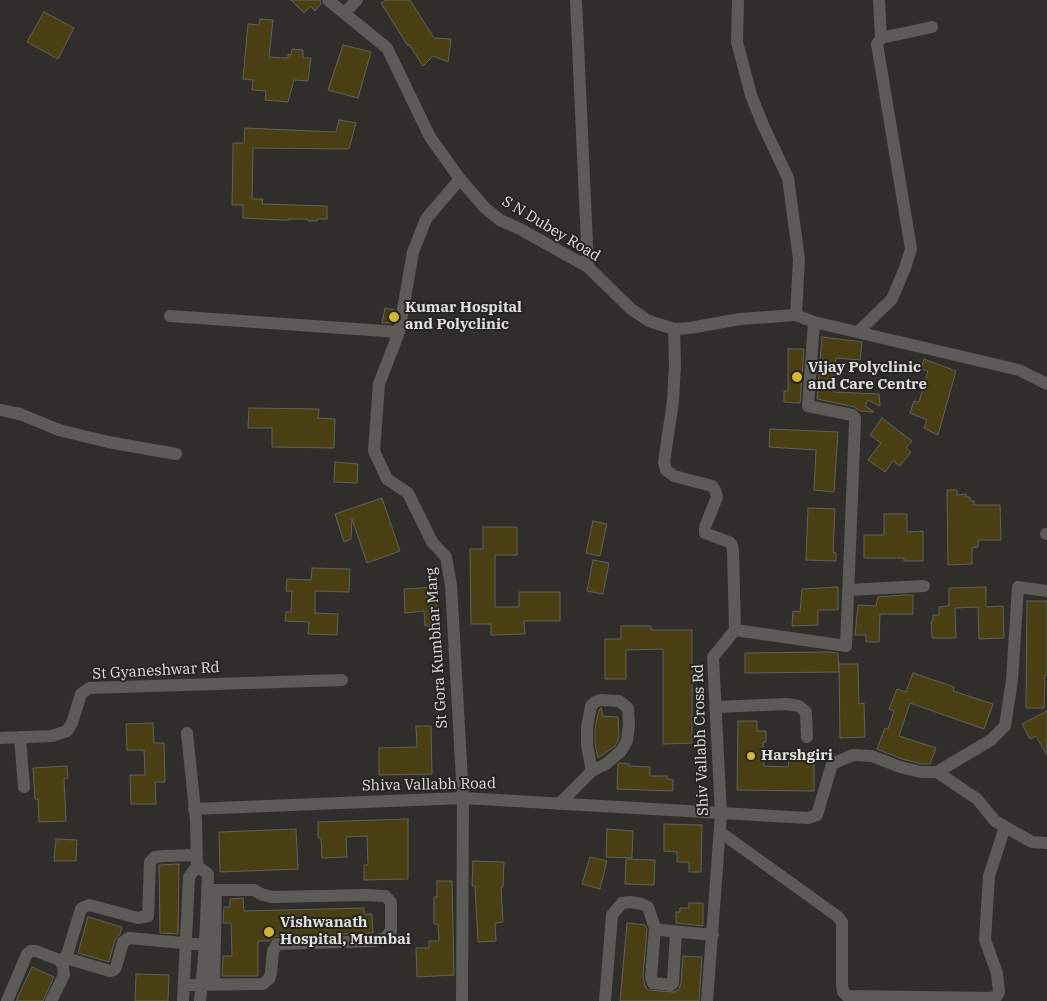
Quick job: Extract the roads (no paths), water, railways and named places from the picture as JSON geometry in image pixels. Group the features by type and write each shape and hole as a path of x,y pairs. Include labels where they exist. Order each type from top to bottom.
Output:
{"street":[{"name":"S N Dubey Road","path":"328,0 387,48 430,136 460,179 485,208 500,220 520,228 588,267 631,309 648,321 674,329 740,319 796,315 814,322 1019,370 1047,384"},
{"path":"344,14 357,0"},
{"path":"576,0 588,267"},
{"path":"738,0 737,42 751,95 788,178 799,258 796,315"},
{"path":"858,332 892,299 911,249 877,44 881,38 879,0"},
{"path":"881,38 932,27"},
{"name":"St Gora Kumbhar Marg","path":"460,179 426,219 413,252 399,332 379,384 374,451 387,479 408,493 432,542 446,557 451,585 463,798"},
{"path":"170,316 399,332"},
{"path":"674,329 673,401 664,462 666,470 674,476 712,486 715,490 716,497 705,527 705,533 729,542 732,545 735,630 846,646 855,418 852,415 808,406 814,322"},
{"path":"0,410 20,414 59,430 108,442 176,454"},
{"path":"848,590 924,586"},
{"path":"1047,591 1018,587 1012,680 1005,726 991,740 937,772 977,799 995,821 1004,827 1032,842 1047,843"},
{"name":"Shiv Vallabh Cross Rd","path":"707,1001 721,814 712,657 735,630"},
{"name":"St Gyaneshwar Rd","path":"0,738 52,736 67,731 72,723 81,694 89,688 342,680"},
{"path":"559,804 592,771 606,764 621,751 627,742 628,708 619,701 600,700 594,702 591,706 587,727 587,745 592,771"},
{"path":"716,706 787,704 799,706 806,712 807,737"},
{"path":"183,1001 189,876 197,860 187,733"},
{"path":"20,738 24,787"},
{"name":"Shiva Vallabh Road","path":"194,809 463,798 808,818 817,815 832,764 853,755 872,756 900,767 921,772 937,772"},
{"path":"462,1001 463,798"},
{"path":"720,832 837,916 842,922 842,984 843,992 847,996 990,998 997,996 999,992 997,972 985,940 989,885 992,863 1004,827"},
{"path":"51,1001 64,975 63,959 81,909 89,906 138,918 148,916 150,862 155,858 164,856 197,860 208,874 211,891 208,985 200,1001"},
{"path":"184,985 263,984 272,973 273,951 277,944 374,941 385,938 391,931 391,902 385,896 273,897 254,890 211,891"},
{"path":"208,985 205,945 211,891"},
{"path":"606,1001 612,915 615,909 622,903 630,902 648,907 655,928 650,977 653,983 671,985 674,983 676,932"},
{"path":"655,928 713,935"},
{"path":"7,1001 27,954 31,951 110,971 116,967 123,942 129,938 205,945"}],"place":[{"name":"Kumar Hospital and Polyclinic","path":"394,317"},
{"name":"Vijay Polyclinic and Care Centre","path":"797,377"},
{"name":"Harshgiri","path":"751,756"},
{"name":"Vishwanath Hospital, Mumbai","path":"269,932"}]}
